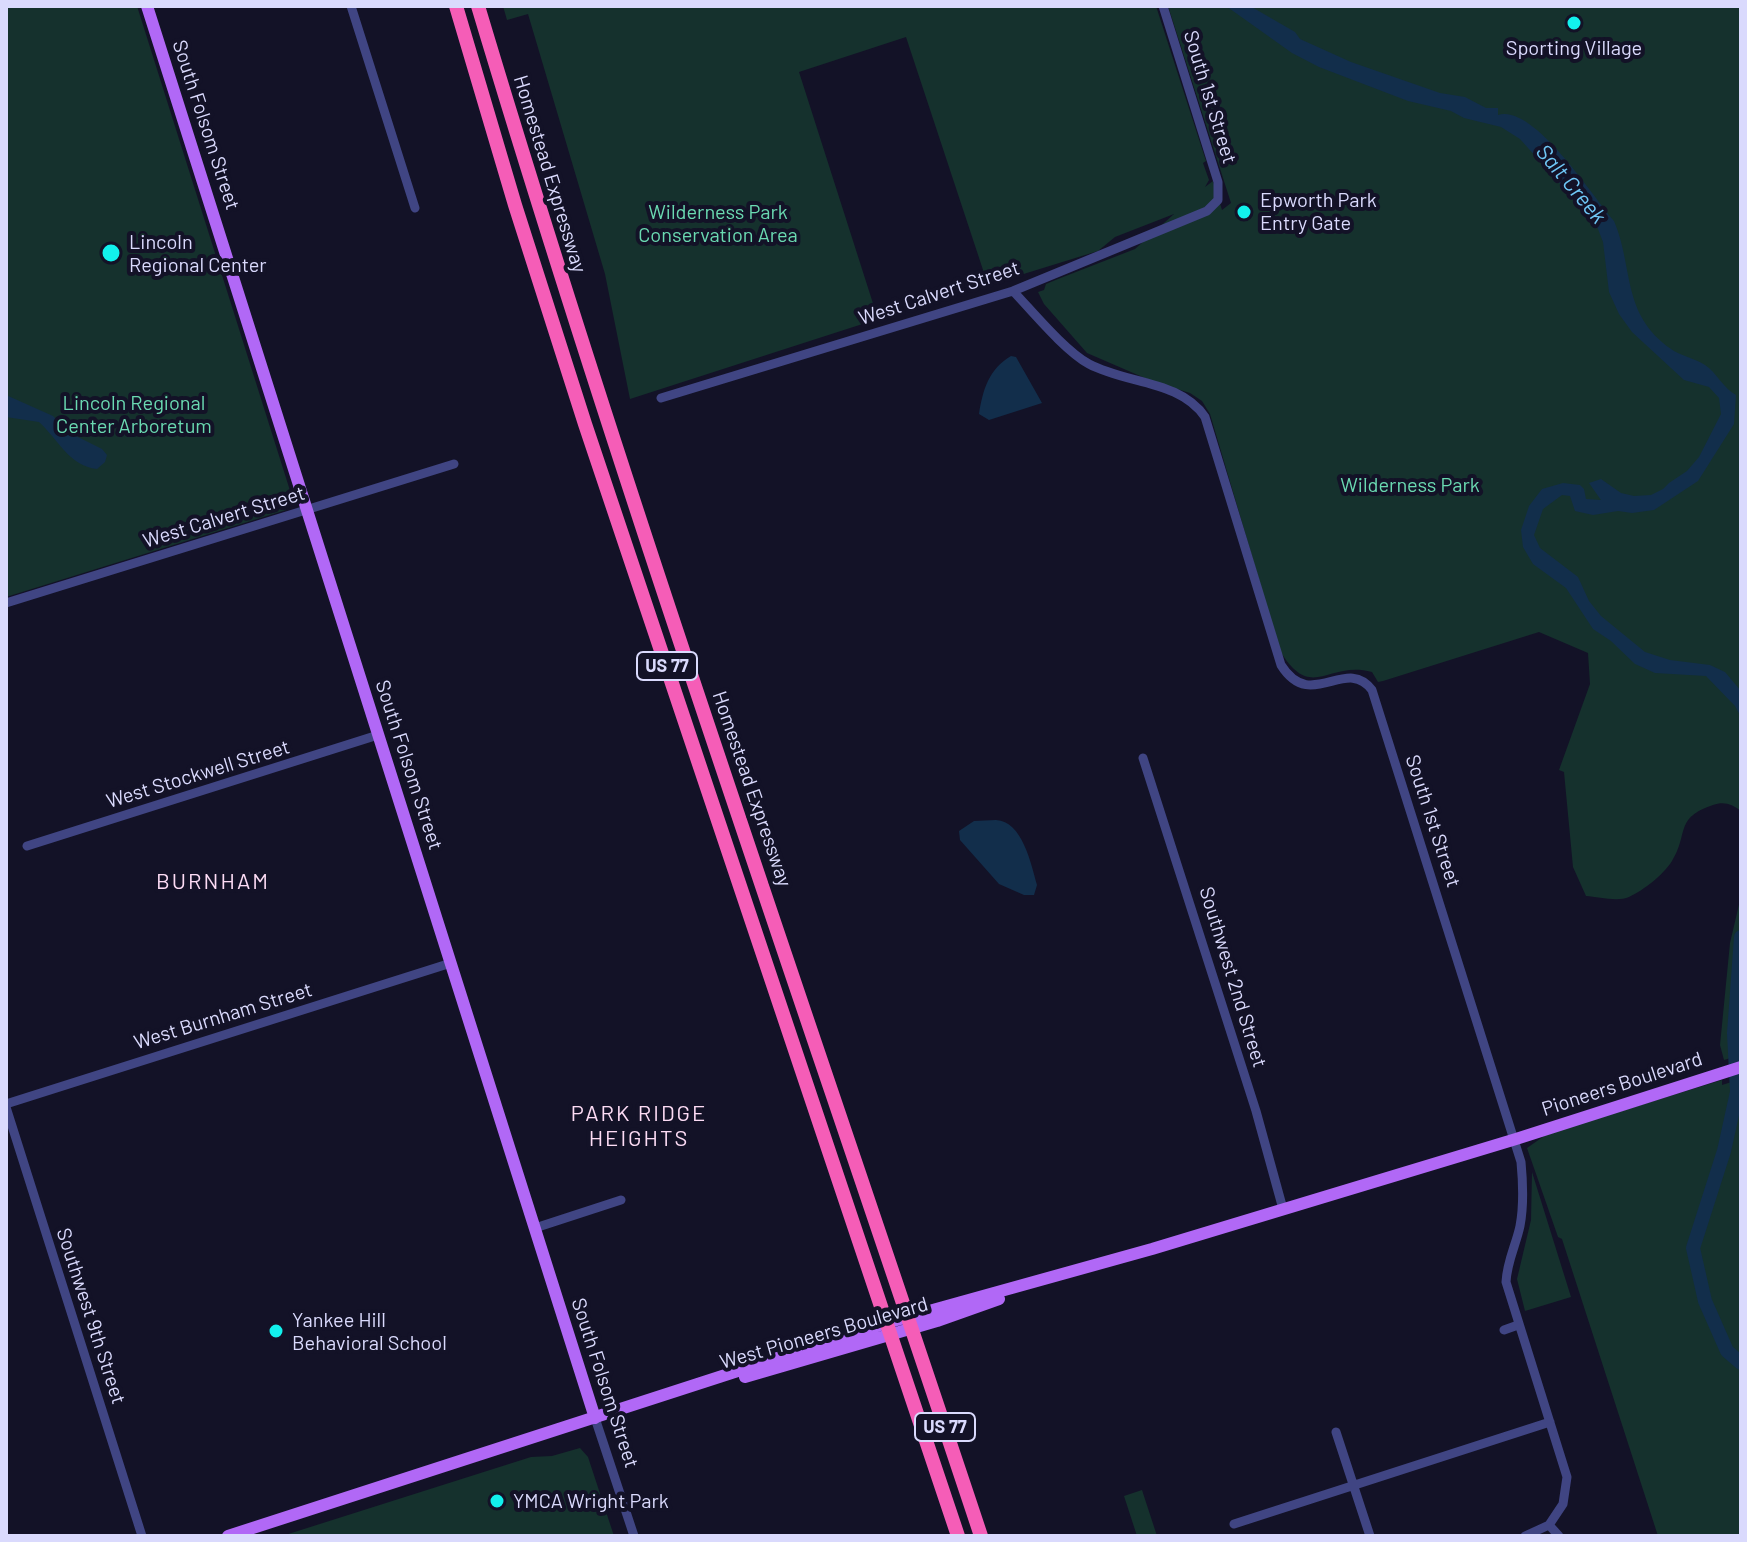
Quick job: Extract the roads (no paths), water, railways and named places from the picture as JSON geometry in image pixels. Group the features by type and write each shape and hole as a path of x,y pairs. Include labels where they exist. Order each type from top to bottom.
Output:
{"highway":[{"name":"Homestead Expressway","path":"456,6 580,409 958,1536"},
{"name":"Homestead Expressway","path":"478,6 606,417 981,1536"}],"main road":[{"name":"South Folsom Street","path":"147,6 595,1418"},
{"name":"Pioneers Boulevard","path":"1516,1139 1741,1067"},
{"name":"West Pioneers Boulevard","path":"228,1536 595,1418 1516,1139"}],"street":[{"path":"351,6 415,208"},
{"name":"South 1st Street","path":"1163,6 1212,157 1218,182 1218,200"},
{"name":"West Calvert Street","path":"661,398 1013,291 1195,217 1218,200"},
{"name":"South 1st Street","path":"1013,291 1075,355 1088,364 1178,393 1199,408 1205,417 1281,665 1291,679 1307,686 1352,677 1366,682 1372,690 1521,1162 1523,1205 1520,1227 1509,1257 1506,1282 1567,1477 1563,1504 1549,1525"},
{"name":"West Calvert Street","path":"6,603 454,464"},
{"name":"West Stockwell Street","path":"27,846 378,735"},
{"name":"Southwest 2nd Street","path":"1143,758 1256,1111 1283,1209"},
{"name":"West Burnham Street","path":"6,1105 451,963"},
{"name":"Southwest 9th Street","path":"6,1105 142,1536"},
{"path":"535,1228 621,1200"},
{"path":"1504,1330 1518,1325"},
{"name":"South Folsom Street","path":"595,1418 634,1536"},
{"path":"1234,1524 1550,1422"},
{"path":"1336,1432 1370,1536"},
{"path":"1525,1536 1549,1525 1559,1536"}],"water":[{"path":"1226,6 1250,6 1295,32 1300,39 1351,62 1440,93 1465,97 1486,108 1498,108 1498,115 1512,115 1528,123 1561,154 1614,221 1631,290 1644,321 1671,349 1705,365 1736,395 1734,424 1698,481 1654,510 1593,515 1575,511 1570,496 1562,495 1543,509 1534,535 1540,548 1578,577 1589,601 1601,616 1645,652 1670,660 1710,665 1725,672 1741,691 1741,717 1735,706 1706,676 1655,673 1635,664 1593,629 1566,588 1533,564 1523,547 1521,530 1529,506 1542,489 1563,483 1580,485 1586,499 1601,500 1589,483 1601,479 1621,493 1651,495 1687,471 1699,457 1721,414 1719,398 1709,387 1684,380 1632,332 1619,314 1609,292 1603,242 1596,224 1520,139 1501,127 1408,101 1319,67 1292,53"},
{"path":"1011,356 1016,357 1042,403 989,420 979,414 985,388 992,373"},
{"path":"6,395 53,416 68,432 102,449 107,455 105,462 97,469 87,467 71,457 39,422 6,417"},
{"path":"996,820 1013,827 1019,835 1037,885 1034,895 1024,895 999,884 960,840 959,831 974,821"}],"waterway":[{"name":"Salt Creek","path":"1741,937 1734,1033 1737,1092 1724,1151 1693,1248 1705,1301 1727,1351 1741,1363"}],"place":[{"name":"Sporting Village","path":"1574,23"},
{"name":"Epworth Park Entry Gate","path":"1244,212"},
{"name":"Lincoln Regional Center","path":"111,253"},
{"name":"Yankee Hill Behavioral School","path":"276,1331"},
{"name":"YMCA Wright Park","path":"497,1501"}],"district":[{"name":"BURNHAM","path":"213,882"},
{"name":"PARK RIDGE HEIGHTS","path":"639,1126"}],"park label":[{"name":"Wilderness Park Conservation Area","path":"718,224"},
{"name":"Lincoln Regional Center Arboretum","path":"134,414"},
{"name":"Wilderness Park","path":"1410,485"}]}
